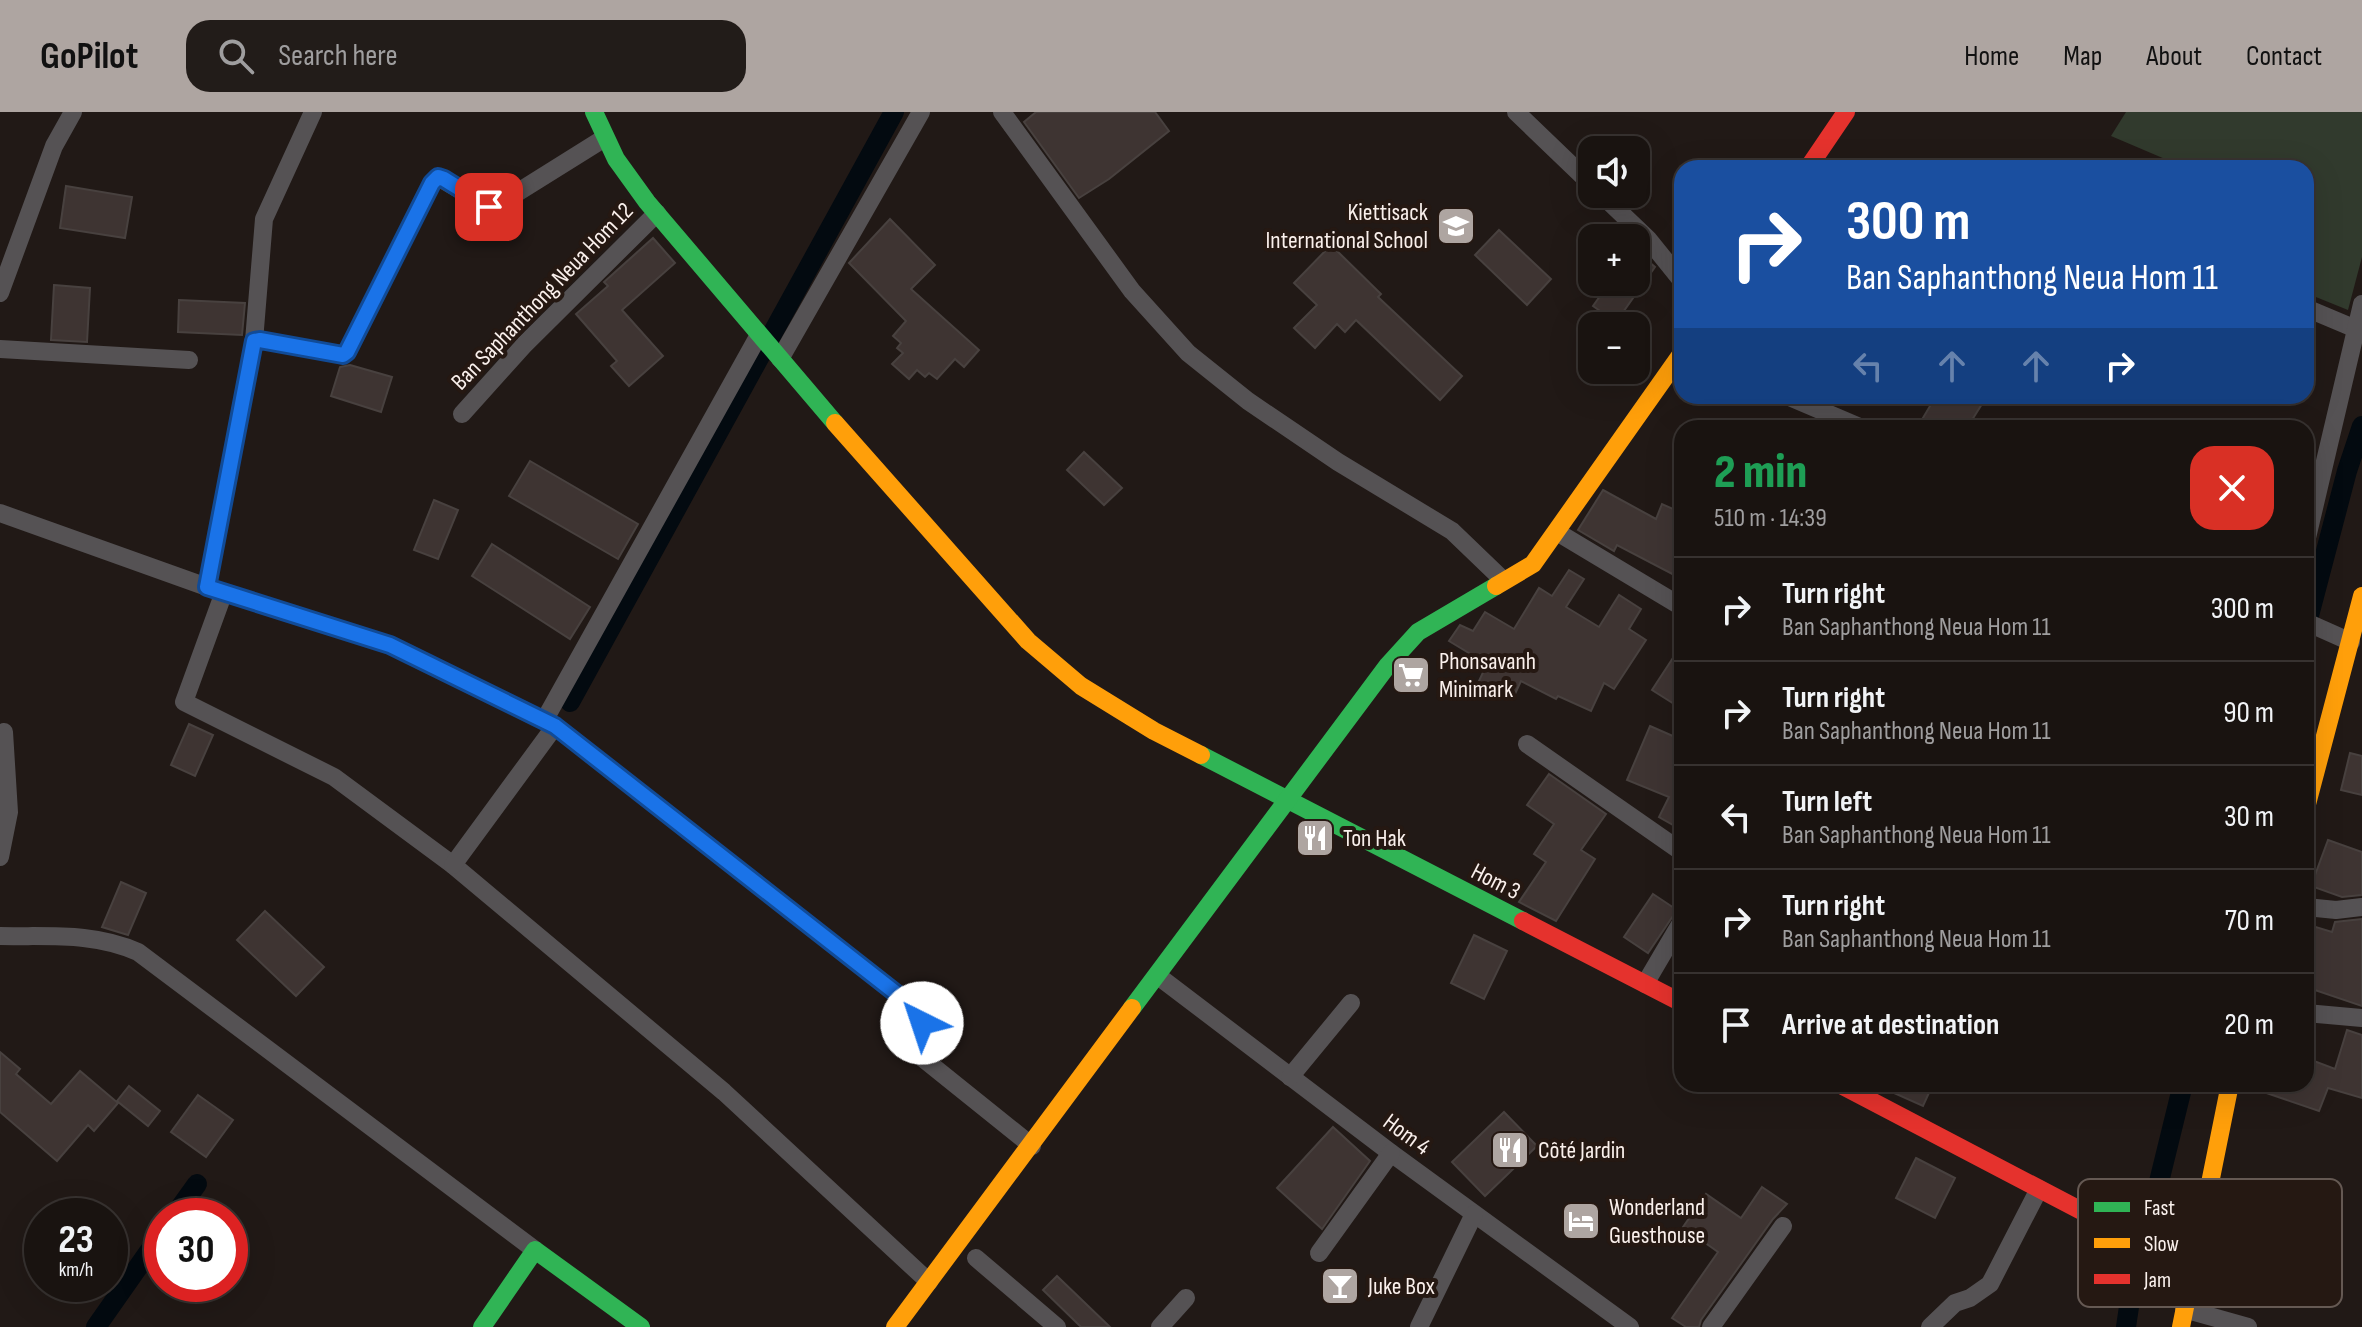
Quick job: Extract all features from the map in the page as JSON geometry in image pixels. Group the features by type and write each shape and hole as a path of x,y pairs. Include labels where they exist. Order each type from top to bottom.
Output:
{"street":[{"path":"0,293 54,146 73,112"},
{"path":"313,112 264,219 254,341 215,590 184,702 334,777 453,865 724,1092 929,1282"},
{"name":"Hom 3","path":"594,112 603,139 657,213 759,335 1028,641 1081,686 1154,731 1674,999"},
{"path":"780,359 921,112"},
{"path":"1002,112 1132,291 1188,353 1248,401 1338,462 1452,531 1504,581"},
{"path":"1516,112 1578,172"},
{"path":"1813,160 1846,112"},
{"path":"254,341 343,355 432,183 438,177 489,207 496,206 603,139"},
{"path":"1616,208 1648,239 1674,271"},
{"name":"Ban Saphanthong Neua Hom 12","path":"462,414 525,344 657,213"},
{"path":"2314,508 2362,304"},
{"path":"2314,311 2356,329"},
{"path":"453,865 550,724 759,335"},
{"path":"0,349 189,360"},
{"path":"895,1327 1388,665 1418,632 1533,564 1674,364"},
{"path":"1806,404 1843,420"},
{"path":"0,513 215,590 390,645 550,724 920,1012 923,1017 917,1051 920,1056 1032,1146"},
{"path":"1557,532 1674,602"},
{"path":"2314,771 2343,639 2361,603"},
{"path":"2314,626 2343,639"},
{"path":"0,857 9,812 4,732"},
{"path":"1527,744 1674,846"},
{"path":"2314,908 2336,910 2362,907"},
{"path":"1645,984 1674,935"},
{"path":"0,936 83,937 112,941 138,952 641,1327"},
{"name":"Hom 4","path":"1158,976 1391,1153 1630,1327"},
{"path":"1290,1077 1351,1003"},
{"path":"2314,1014 2362,1018"},
{"path":"1854,1092 2078,1209"},
{"path":"2210,1179 2228,1092"},
{"path":"1319,1253 1391,1153"},
{"path":"1930,1327 1955,1303 1970,1298 1990,1284 2039,1189"},
{"path":"1419,1327 1474,1214"},
{"path":"1711,1327 1783,1226"},
{"path":"482,1327 535,1250"},
{"path":"976,1258 1057,1327"},
{"path":"1160,1327 1186,1298"},
{"path":"2182,1318 2248,1327"}],"green space":[{"path":"2126,112 2362,112 2362,257 2348,310 2314,296 2314,160 2165,160 2111,136"}],"building":[{"path":"1036,112 1155,112 1169,131 1109,179 1079,198 1024,122"},
{"path":"66,186 132,197 125,238 60,228"},
{"path":"890,219 935,265 911,289 979,350 964,367 955,359 937,379 929,373 925,377 917,370 909,379 892,364 903,353 897,348 901,343 893,336 906,321 849,263"},
{"path":"1499,230 1551,279 1527,305 1475,255"},
{"path":"653,238 675,263 622,310 663,356 629,386 611,366 617,361 576,314 608,286 604,282"},
{"path":"1331,245 1381,294 1378,297 1462,376 1440,400 1356,320 1345,332 1337,324 1315,348 1294,328 1317,305 1294,283"},
{"path":"54,285 90,288 87,342 51,340"},
{"path":"1600,296 1634,296 1623,312 1602,312 1593,306"},
{"path":"179,300 245,303 242,335 178,332"},
{"path":"350,365 392,377 381,412 331,396 340,367"},
{"path":"1931,404 1982,404 1972,420 1922,420"},
{"path":"1084,452 1122,488 1104,505 1067,470"},
{"path":"530,461 638,524 618,559 509,496"},
{"path":"1603,490 1656,519 1662,504 1674,509 1674,575 1617,545 1614,551 1578,530"},
{"path":"434,500 458,510 438,559 414,550"},
{"path":"492,544 590,607 570,639 472,576"},
{"path":"1569,570 1584,579 1566,607 1599,627 1619,595 1641,609 1629,629 1646,640 1614,689 1604,683 1591,711 1558,696 1556,699 1521,681 1515,694 1499,686 1496,692 1478,683 1487,664 1449,641 1460,625 1473,631 1485,612 1514,629 1539,588 1552,596"},
{"path":"1674,656 1674,704 1652,690"},
{"path":"189,724 213,735 195,776 171,765"},
{"path":"1650,726 1674,736 1674,825 1659,817 1669,797 1627,780"},
{"path":"2350,753 2362,756 2362,795 2341,790"},
{"path":"1549,774 1606,814 1581,850 1595,859 1556,921 1519,902 1546,862 1534,854 1554,824 1527,805"},
{"path":"2328,840 2362,852 2362,895 2342,897 2314,887 2314,878"},
{"path":"121,882 146,893 128,935 102,927"},
{"path":"1653,894 1674,908 1674,914 1648,953 1624,937"},
{"path":"265,911 324,967 296,996 237,940"},
{"path":"2362,919 2362,1006 2314,990 2314,926 2332,932 2335,922"},
{"path":"1474,935 1507,951 1484,999 1451,983"},
{"path":"2347,1030 2362,1035 2362,1098 2328,1088 2319,1111 2264,1092 2314,1092 2314,1061 2335,1069"},
{"path":"0,1052 20,1069 16,1074 51,1104 80,1071 118,1103 94,1131 88,1125 57,1161 0,1112"},
{"path":"129,1086 160,1111 148,1126 117,1101"},
{"path":"1892,1092 1929,1092 1923,1106"},
{"path":"198,1095 233,1120 206,1157 171,1132"},
{"path":"1504,1112 1537,1146 1485,1196 1452,1162"},
{"path":"1333,1127 1370,1161 1322,1229 1277,1188"},
{"path":"1916,1158 1955,1178 1935,1218 1896,1198"},
{"path":"1762,1187 1787,1204 1773,1219 1699,1327 1686,1327 1672,1318 1718,1252 1683,1227 1706,1194 1741,1218"},
{"path":"1057,1276 1110,1327 1081,1327 1043,1290"}],"waterway":[{"path":"570,702 894,112"},
{"path":"2314,597 2362,426"},
{"path":"2160,1179 2181,1092"},
{"path":"187,1198 197,1184"},
{"path":"96,1327 144,1259"},
{"path":"2126,1327 2129,1307"}],"traffic: fast":[{"path":"594,112 616,159 647,202 835,423"},
{"path":"1132,1008 1388,665 1418,632 1496,586"},
{"path":"1201,755 1523,921"},
{"path":"482,1327 535,1250 641,1327"}],"traffic: slow":[{"path":"1496,586 1533,564 1674,364"},
{"path":"835,423 1028,641 1081,686 1154,731 1201,755"},
{"path":"2314,778 2362,596"},
{"path":"895,1327 1132,1008"},
{"path":"2211,1179 2228,1092"},
{"path":"2181,1327 2185,1307"}],"traffic: jam":[{"path":"1813,160 1846,112"},
{"path":"1523,921 1674,999"},
{"path":"1854,1092 2078,1209"}],"place":[{"name":"Kiettisack International School","path":"1456,226"},
{"name":"Phonsavanh Minimark","path":"1411,675"},
{"name":"Ton Hak","path":"1315,838"},
{"name":"Côté Jardin","path":"1510,1150"},
{"name":"Wonderland Guesthouse","path":"1581,1221"},
{"name":"Juke Box","path":"1340,1286"}],"route":[{"path":"489,207 444,179 438,177 432,183 343,355 254,341 207,587 390,645 555,726 920,1012 922,1023"}]}
